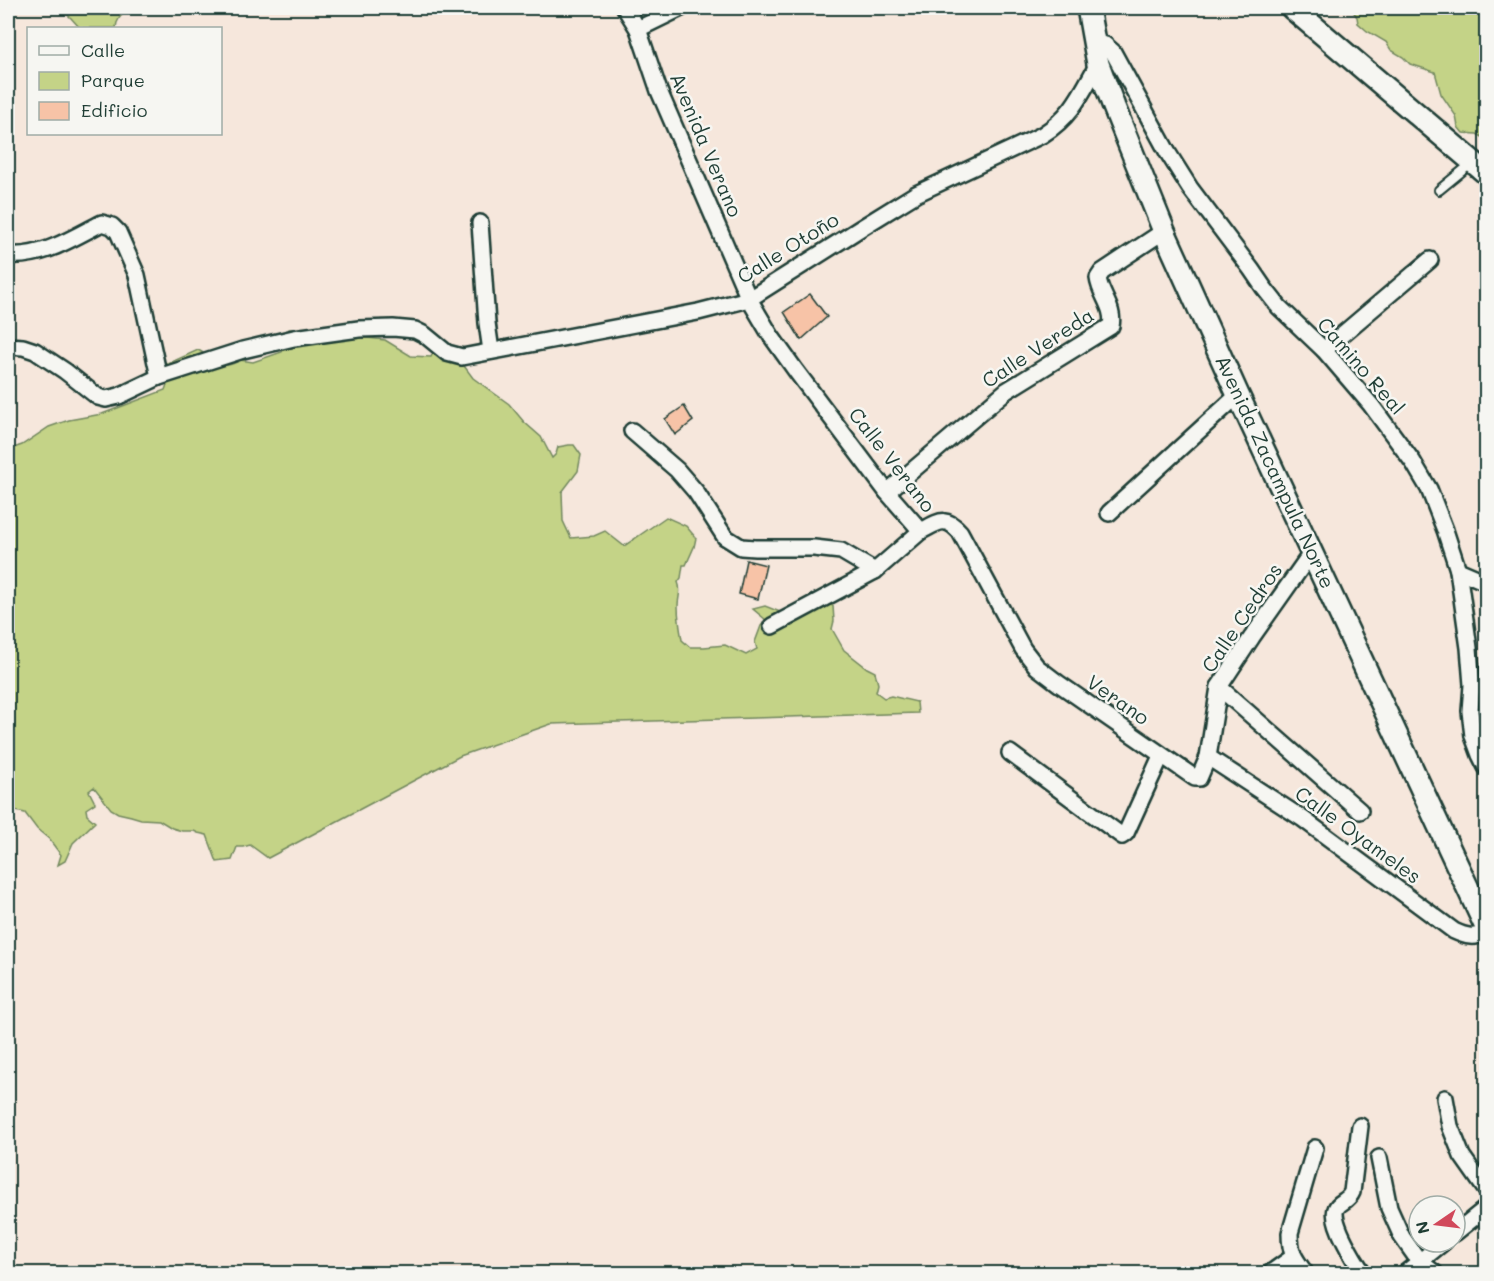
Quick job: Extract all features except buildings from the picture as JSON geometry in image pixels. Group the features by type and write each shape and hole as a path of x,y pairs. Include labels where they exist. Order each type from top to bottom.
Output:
{"main road":[{"name":"Avenida Zacampula Norte","path":"1088,8 1098,64 1164,231 1486,927"},
{"path":"1292,8 1480,167"}],"street":[{"name":"Avenida Verano","path":"625,8 638,29 659,91 749,299"},
{"path":"638,29 681,8"},
{"name":"Camino Real","path":"1094,43 1105,45 1113,52 1179,172 1264,288 1279,307 1324,350 1371,405 1413,462 1429,489 1458,570 1469,648 1472,685 1470,711 1473,736 1486,767"},
{"name":"Calle Otoño","path":"159,377 243,350 294,338 359,329 393,327 415,330 447,353 462,357 698,312 749,299 916,194 1054,128 1076,104 1098,64"},
{"path":"8,255 21,256 44,251 102,223 112,226 118,232 137,275 159,377 119,396 102,399 35,351 24,347 8,346"},
{"path":"480,223 490,351"},
{"name":"Calle Vereda","path":"887,492 1006,391 1112,326 1112,315 1099,286 1098,278 1102,272 1164,231"},
{"path":"1324,350 1430,260"},
{"name":"Calle Verano","path":"749,299 783,353 887,492 921,531 940,522 952,523 965,541 1023,649"},
{"path":"1109,513 1238,395"},
{"path":"632,431 677,470 696,492 725,537 741,547 814,548 841,551 875,571"},
{"path":"772,626 875,571 921,531"},
{"name":"Calle Cedros","path":"1196,778 1200,777 1208,757 1219,687 1312,552"},
{"path":"1458,570 1486,582"},
{"name":"Verano","path":"1023,649 1037,667 1051,678 1196,778"},
{"path":"1219,687 1360,811"},
{"path":"1010,753 1122,836 1126,834 1161,756"},
{"name":"Calle Oyameles","path":"1208,757 1303,819 1454,931 1475,938 1486,933"},
{"path":"1445,1098 1450,1126 1462,1156 1486,1190"},
{"path":"1360,1126 1352,1192 1350,1198 1338,1205 1335,1218 1355,1262 1364,1274"},
{"path":"1306,1274 1293,1257 1290,1248 1290,1233 1315,1148"},
{"path":"1379,1158 1389,1208 1402,1237 1419,1261 1436,1274"},
{"path":"1467,1223 1486,1208"},
{"path":"1404,1274 1428,1254"},
{"path":"1269,1274 1293,1257"}],"lane":[{"path":"1439,190 1480,167"}],"green space":[{"path":"60,8 129,8 119,19 116,27 79,27"},
{"path":"1351,8 1486,8 1486,139 1477,134 1463,133 1458,127 1456,116 1441,94 1435,72 1410,64 1391,50 1386,42 1358,23"},
{"path":"289,329 385,340 411,356 431,357 437,344 459,359 473,378 509,404 541,437 552,458 558,447 569,445 574,445 581,455 578,471 562,492 563,521 571,538 594,536 605,531 624,546 666,517 686,526 696,538 686,565 683,565 678,582 680,591 678,610 682,640 690,647 725,645 746,655 757,649 755,642 766,620 753,609 765,606 780,612 816,598 833,606 832,629 844,650 875,672 878,684 876,692 884,698 891,696 917,702 918,713 551,724 460,756 268,858 250,845 237,847 232,860 217,862 207,835 172,828 159,820 141,819 118,813 111,809 94,787 89,791 95,803 86,809 87,815 95,822 73,843 65,861 58,865 61,855 49,839 37,829 25,813 11,810 11,805 8,806 8,450 22,445 49,427 69,420 102,414 165,390 170,377 166,363 198,350 223,365 233,364 240,360 253,362 282,352 288,342"}]}
